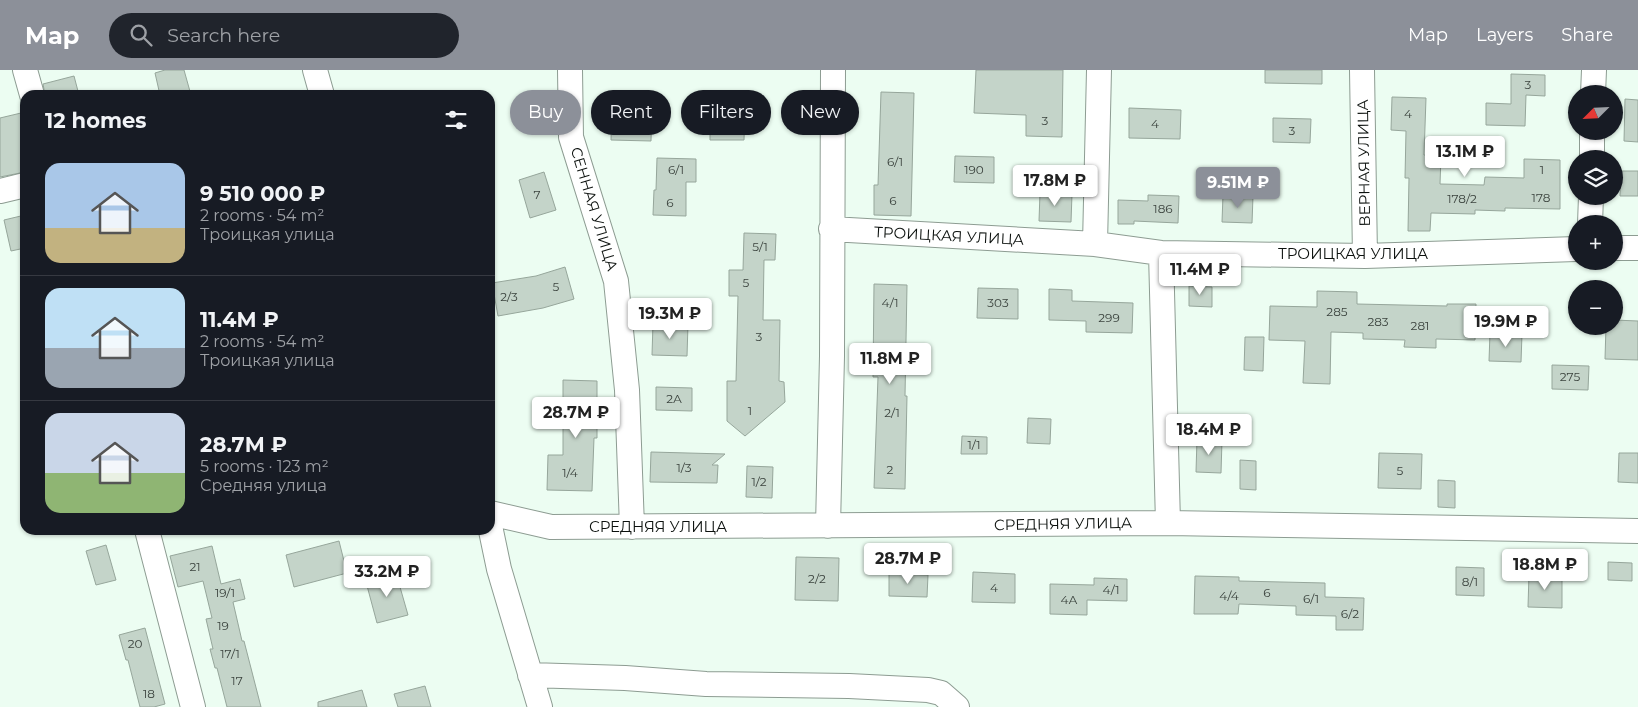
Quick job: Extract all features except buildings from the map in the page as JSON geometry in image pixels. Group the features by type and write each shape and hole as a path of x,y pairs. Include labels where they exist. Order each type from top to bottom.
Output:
{"street":[{"path":"25,70 31,90"},
{"path":"315,70 321,90"},
{"name":"СЕННАЯ УЛИЦА","path":"570,70 571,137 616,280 627,390 632,527"},
{"path":"828,526 832,356 833,70"},
{"path":"1094,244 1099,70"},
{"name":"ВЕРНАЯ УЛИЦА","path":"1362,70 1365,256"},
{"path":"1593,85 1594,70"},
{"path":"0,190 20,186"},
{"name":"ТРОИЦКАЯ УЛИЦА","path":"831,229 1094,244 1162,253 1365,256 1568,249"},
{"path":"1623,248 1638,248"},
{"path":"1162,253 1168,523"},
{"name":"СРЕДНЯЯ УЛИЦА","path":"495,514 551,527 1168,523 1638,531"},
{"path":"148,535 193,707"},
{"path":"492,535 499,569 540,707"},
{"path":"530,676 625,678 706,684 850,686 928,690 941,693 957,707"}]}
